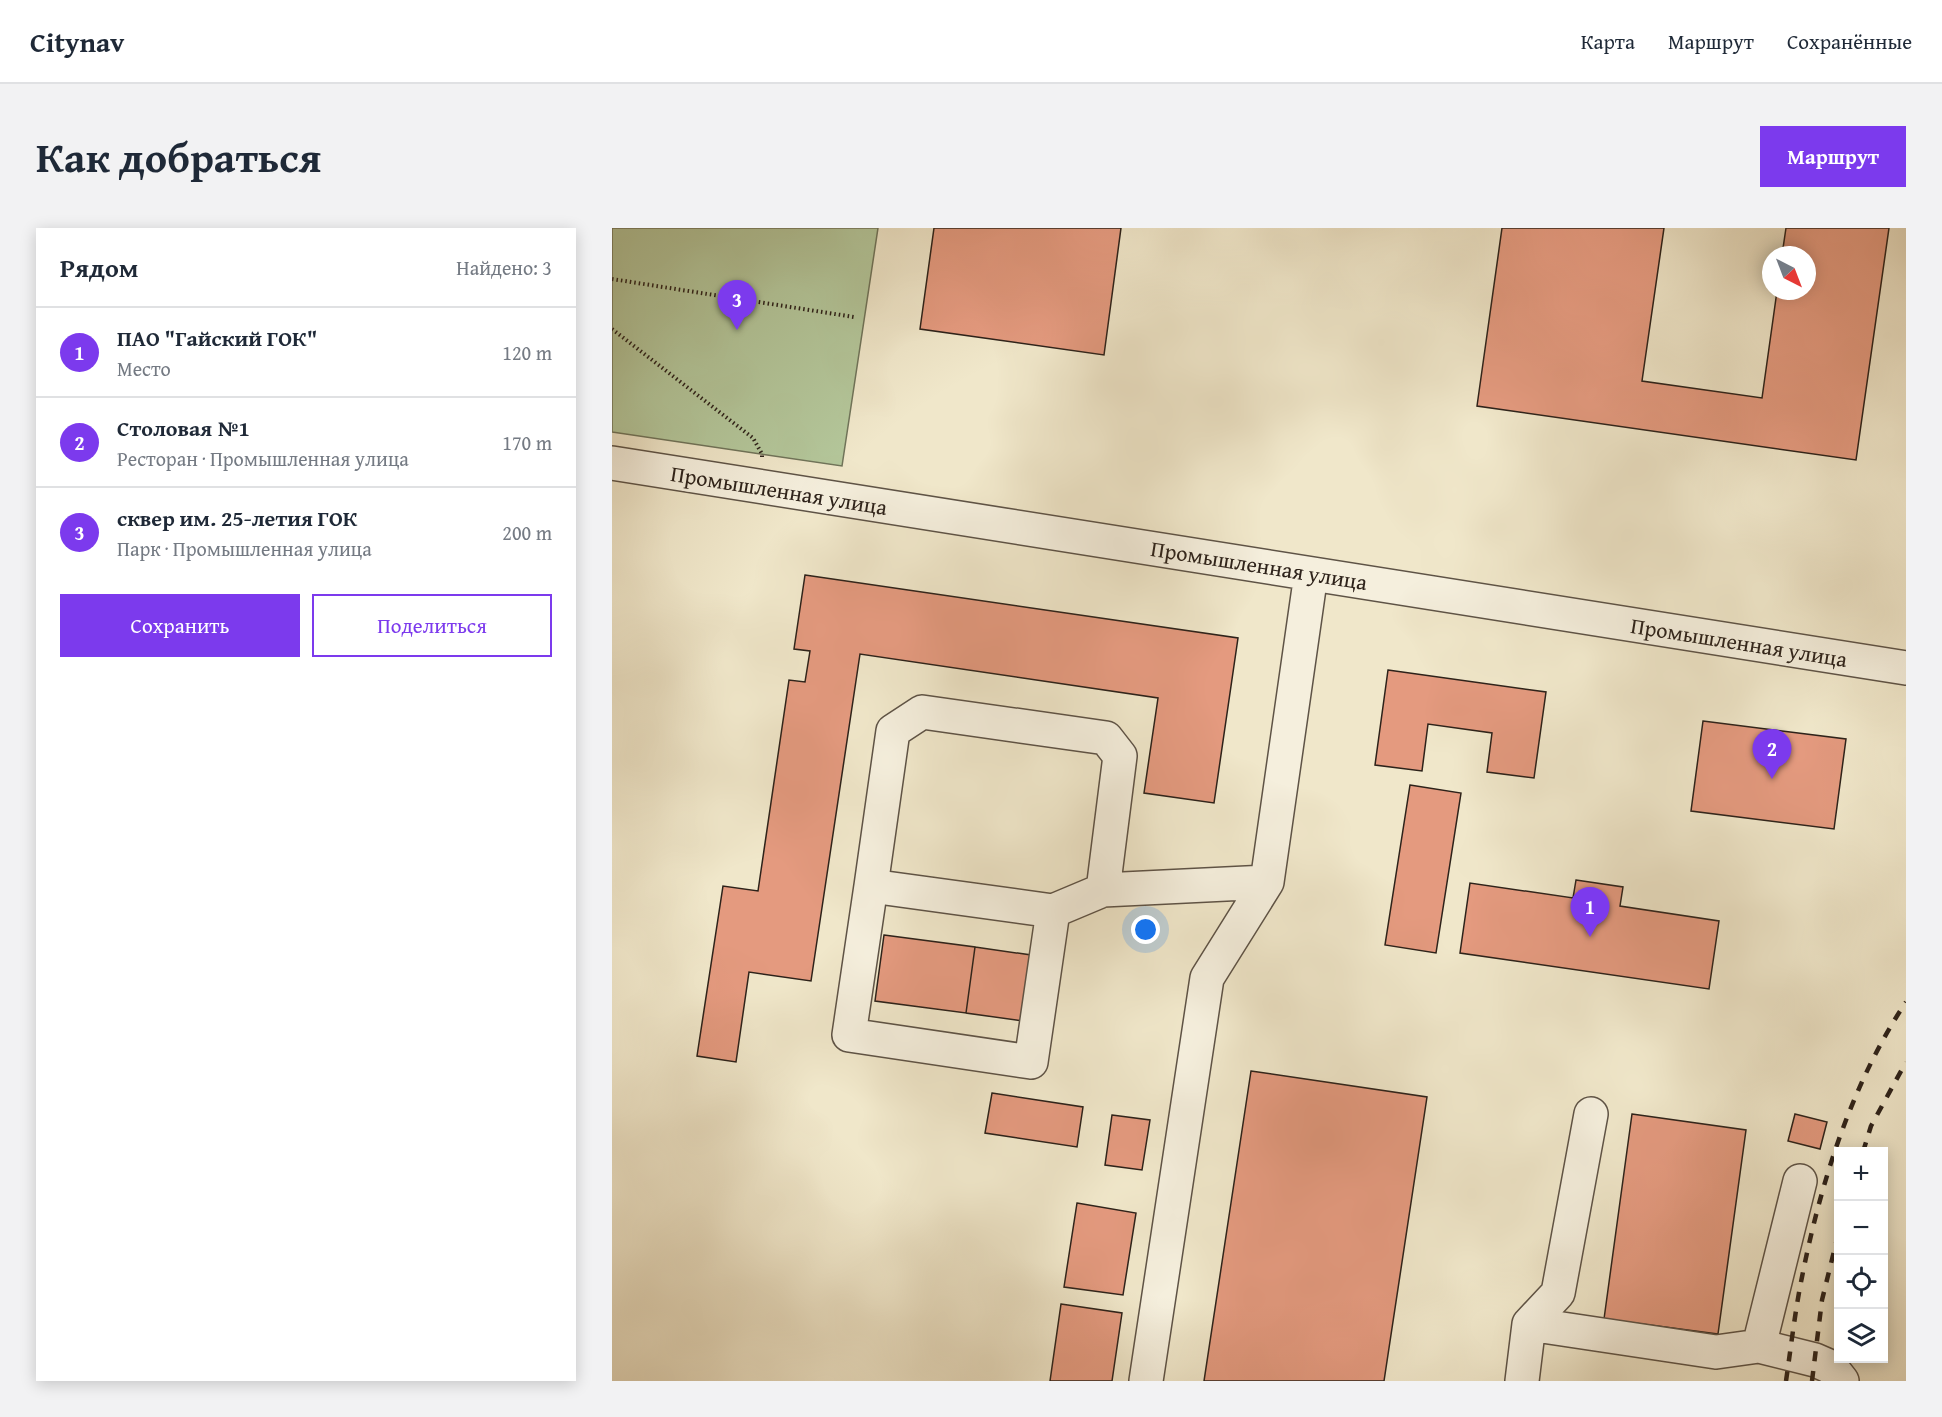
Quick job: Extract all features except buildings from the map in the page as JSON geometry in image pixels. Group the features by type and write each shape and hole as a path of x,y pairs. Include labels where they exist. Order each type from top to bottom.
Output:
{"street":[{"name":"Промышленная улица","path":"612,463 1906,668"},
{"path":"1146,1381 1207,978 1267,882 1311,574"},
{"path":"1053,910 1030,1062 849,1035 893,731 922,712 1106,738 1120,756 1104,890"},
{"path":"871,886 1053,910 1104,890 1267,882"},
{"path":"1522,1381 1529,1324 1558,1293 1591,1114"},
{"path":"1759,1346 1800,1180"},
{"path":"1529,1324 1716,1352 1759,1346 1815,1360 1832,1367 1842,1381"}],"path":[{"path":"612,279 854,317"},
{"path":"612,329 753,438 762,454 762,487"}],"green space":[{"path":"612,228 878,228 842,466 612,432"}],"railway":[{"path":"1786,1381 1802,1277 1829,1169 1854,1099 1887,1033 1906,1002"},
{"path":"1865,1147 1871,1126 1906,1062"},
{"path":"1812,1381 1822,1300 1834,1251"}],"place":[{"name":"сквер им. 25-летия ГОК","path":"737,330"},
{"name":"Столовая №1","path":"1772,779"},
{"name":"ПАО \"Гайский ГОК\"","path":"1590,937"}]}
